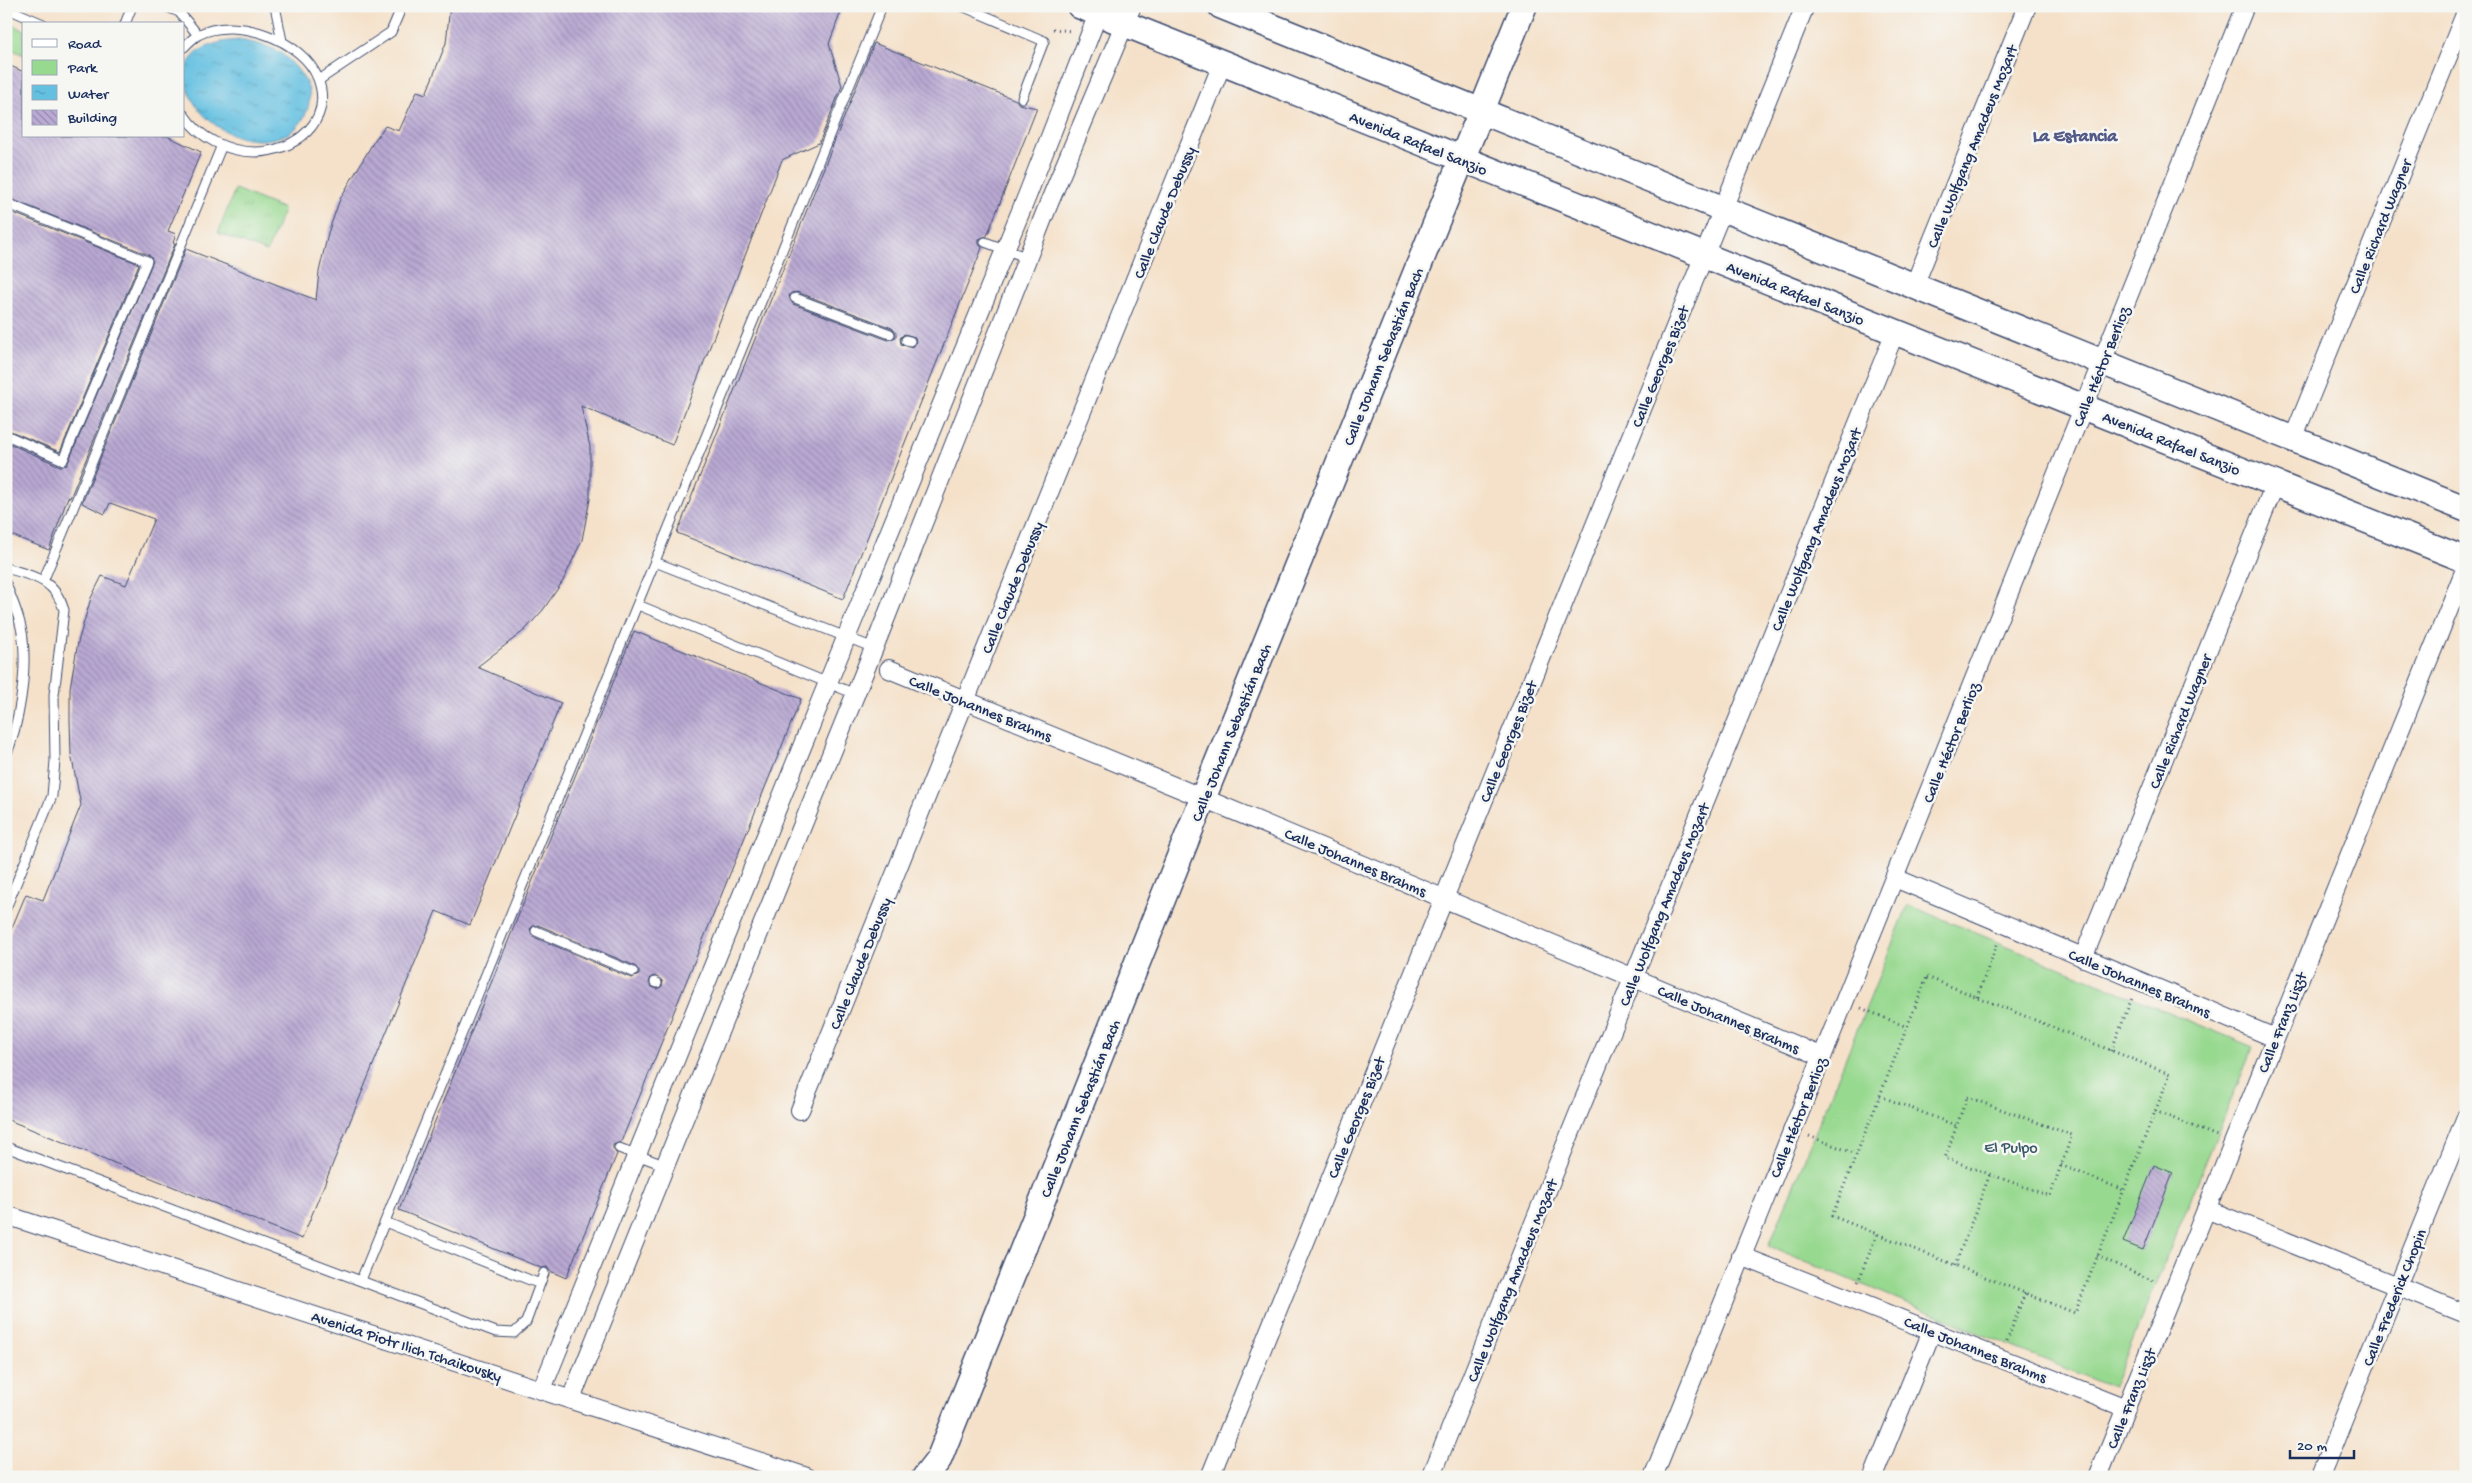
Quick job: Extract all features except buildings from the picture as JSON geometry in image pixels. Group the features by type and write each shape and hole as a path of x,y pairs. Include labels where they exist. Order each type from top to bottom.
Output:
{"main road":[{"path":"1221,6 2466,509"},
{"name":"Calle Johann Sebastián Bach","path":"934,1471 1203,798 1524,6"},
{"name":"Avenida Rafael Sanzio","path":"1092,15 1129,15 1222,64 2466,560"}],"street":[{"name":"Calle Georges Bizet","path":"1210,1477 1805,6"},
{"name":"Calle Wolfgang Amadeus Mozart","path":"1914,286 2027,6"},
{"name":"Calle Héctor Berlioz","path":"1653,1477 2245,6"},
{"name":"Calle Richard Wagner","path":"2293,439 2466,12"},
{"path":"542,1389 846,638 1006,250 1048,143 1092,15"},
{"path":"571,1399 874,648 1028,258 1129,15"},
{"name":"Calle Claude Debussy","path":"800,1110 1222,64"},
{"path":"1048,143 1070,154"},
{"name":"Calle Wolfgang Amadeus Mozart","path":"1431,1477 1895,332"},
{"name":"Calle Richard Wagner","path":"2083,958 2275,484"},
{"name":"Calle Franz Liszt","path":"2098,1477 2466,567"},
{"name":"Calle Johannes Brahms","path":"889,669 1821,1056"},
{"name":"Calle Johannes Brahms","path":"1895,878 2275,1038"},
{"name":"Calle Frederick Chopin","path":"2320,1477 2466,1117"},
{"path":"2206,1209 2466,1314"},
{"name":"Avenida Piotr Ilich Tchaikovsky","path":"6,1215 807,1477"},
{"name":"Calle Johannes Brahms","path":"1741,1256 2126,1408"},
{"path":"1873,1477 1932,1331"}],"lane":[{"path":"126,22 132,6"},
{"path":"165,6 179,12 198,35"},
{"path":"275,6 282,41"},
{"path":"318,80 391,32 402,6"},
{"path":"361,1280 882,6"},
{"path":"962,6 1044,41 1022,98"},
{"path":"6,8 38,22"},
{"path":"185,46 198,35 215,29 236,28 262,32 282,41 307,61 318,80 321,102 317,119 307,134 292,145 277,150 255,152 236,150 222,145 200,133 185,116"},
{"path":"44,579 222,145"},
{"path":"6,203 147,261 63,460 6,435"},
{"path":"985,242 1028,258"},
{"path":"795,298 890,334"},
{"path":"655,562 874,648"},
{"path":"6,568 44,579 61,598 64,610 54,695 55,761 52,796 6,908"},
{"path":"6,584 23,639 22,694 6,756"},
{"path":"638,604 855,694"},
{"path":"536,931 633,972"},
{"path":"6,1147 496,1332 514,1334 526,1322 544,1273"},
{"path":"619,1148 666,1166"},
{"path":"385,1222 540,1284"}],"path":[{"path":"1044,41 1048,28 1092,15"},
{"path":"1977,997 2005,924"},
{"path":"1927,977 1977,997 2170,1074 2075,1313 1832,1216 1927,977"},
{"path":"2111,1051 2139,981"},
{"path":"1844,1001 1907,1027"},
{"path":"1880,1096 1957,1126"},
{"path":"1967,1096 2072,1134 2061,1165 2050,1196 1945,1158 1967,1096"},
{"path":"2155,1111 2232,1142"},
{"path":"1792,1129 1856,1154"},
{"path":"2061,1165 2124,1190"},
{"path":"1955,1265 1990,1174"},
{"path":"1851,1299 1877,1234"},
{"path":"2097,1256 2173,1289"},
{"path":"2000,1358 2025,1293"}],"green space":[{"path":"6,22 22,29 22,54 6,47"},
{"path":"235,189 284,209 267,252 218,233"},
{"name":"El Pulpo","path":"1908,905 2253,1047 2113,1388 1769,1246"}],"water":[{"path":"240,40 265,46 279,52 293,64 305,80 309,91 309,104 304,117 291,132 285,135 257,140 231,134 209,120 193,101 186,80 190,61 207,47"}],"district":[{"name":"La Estancia","path":"2075,135"}]}
